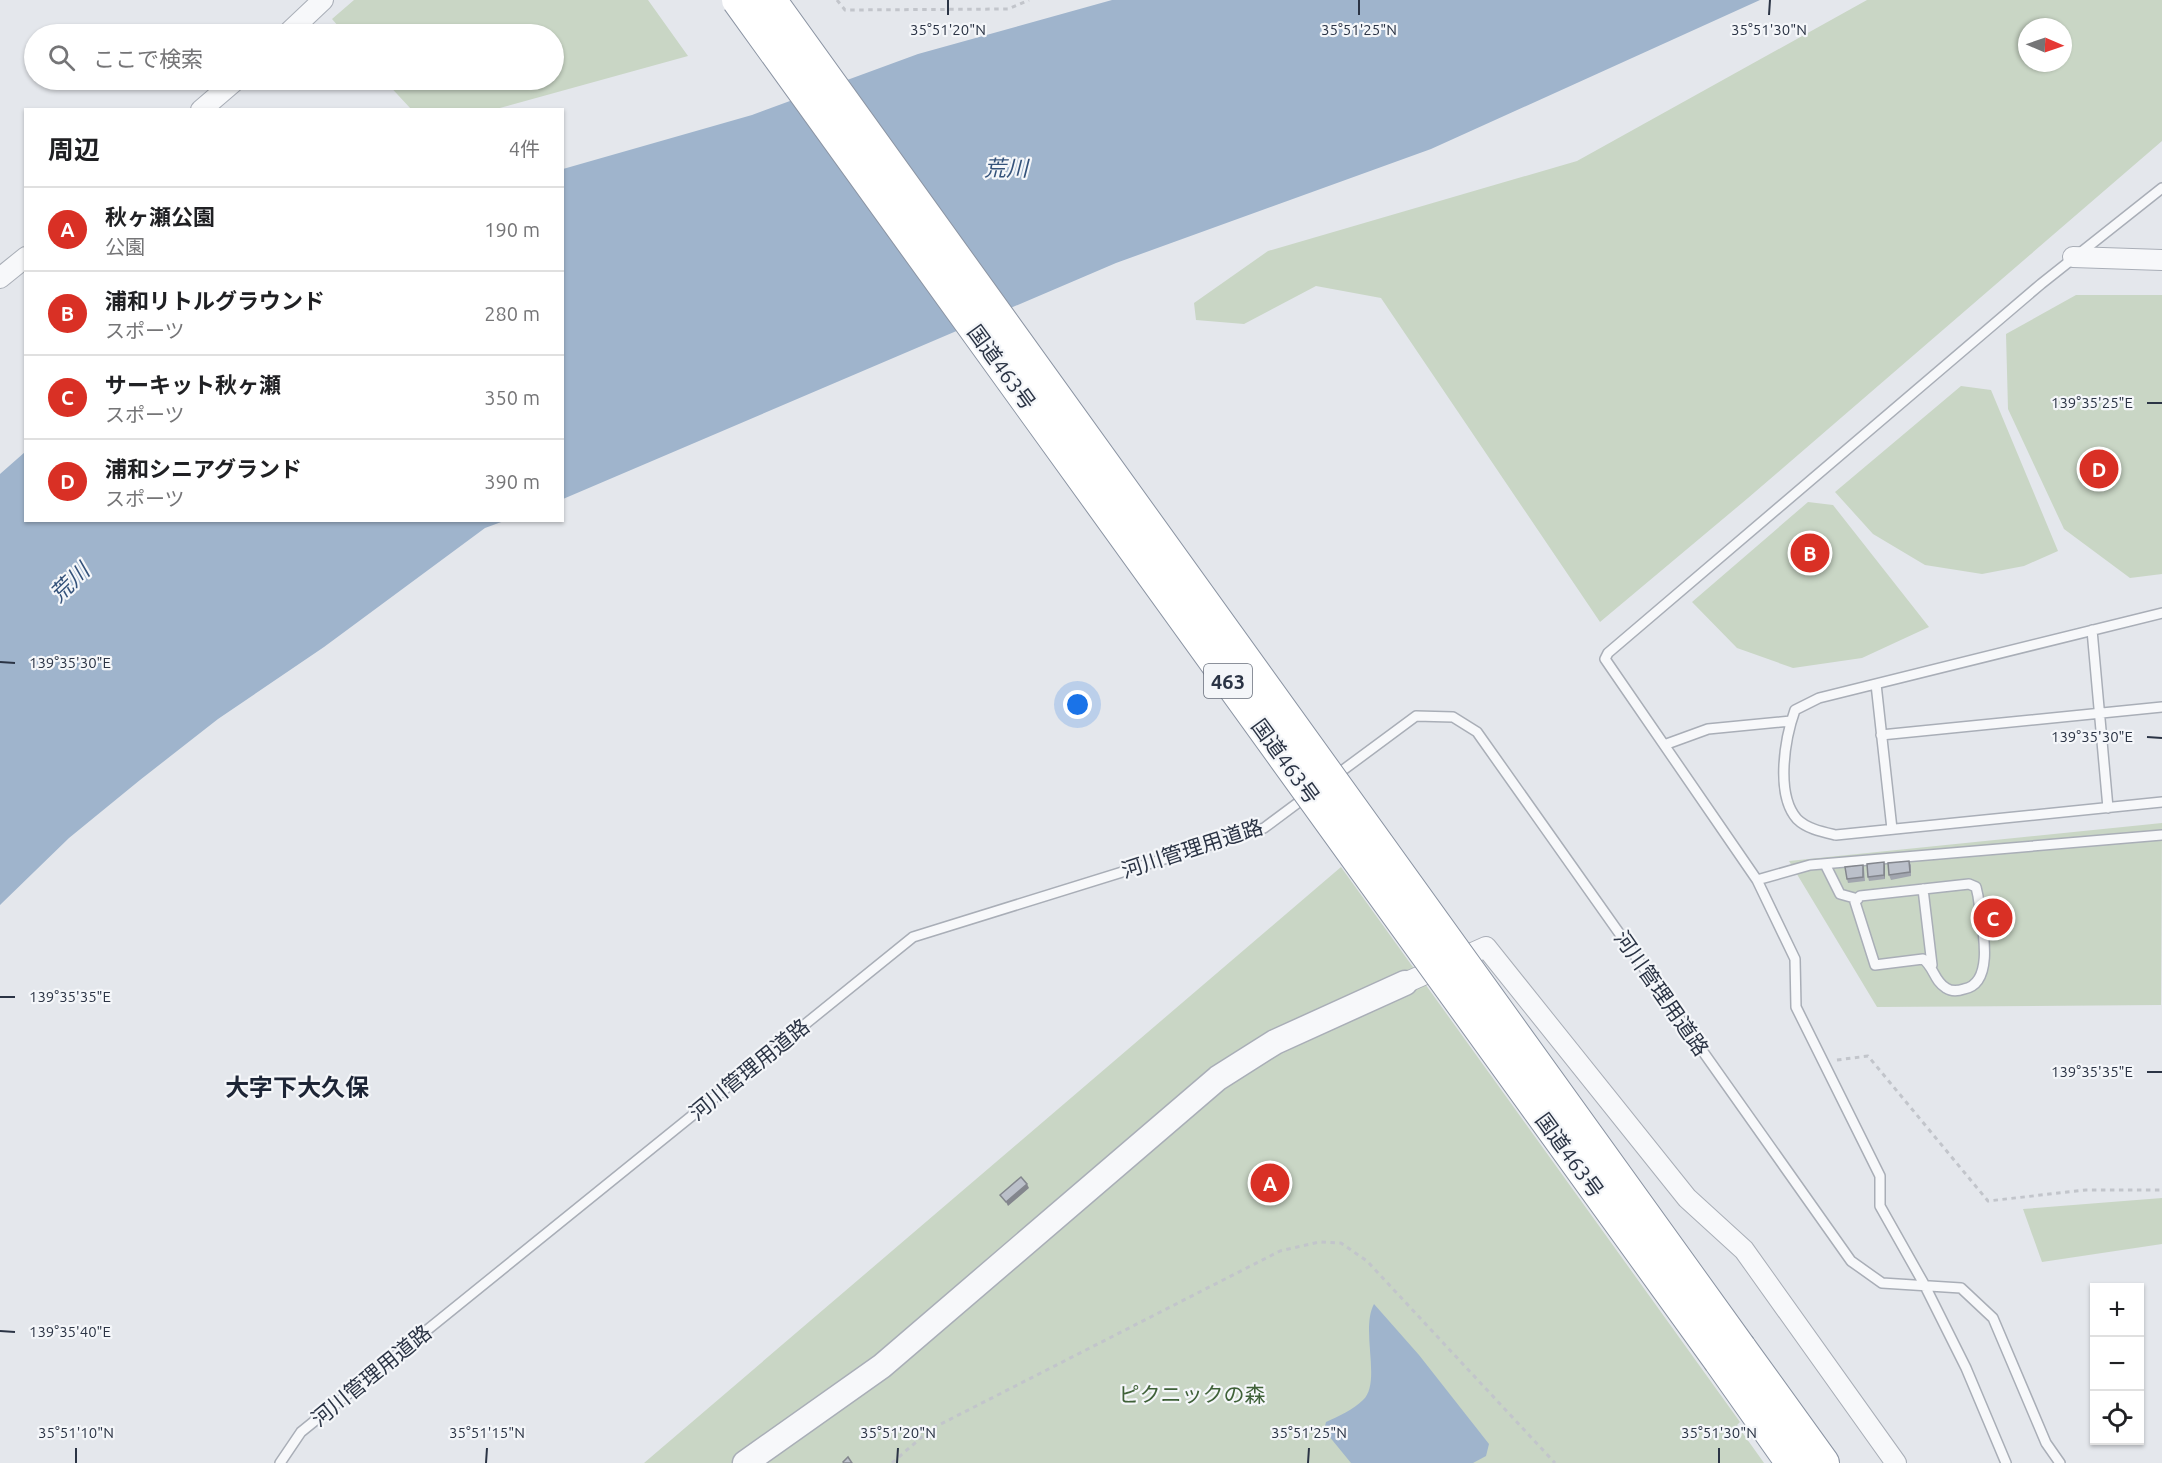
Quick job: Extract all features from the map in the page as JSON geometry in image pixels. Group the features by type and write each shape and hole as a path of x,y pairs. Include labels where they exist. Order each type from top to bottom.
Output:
{"highway":[{"name":"国道463号","path":"738,0 1730,1354 1823,1463"},
{"name":"国道463号","path":"770,0 1730,1354 1792,1463"}],"street":[{"path":"298,24 323,0"},
{"path":"203,108 224,90"},
{"path":"2073,257 2162,260"},
{"path":"0,279 24,259"},
{"path":"746,1463 882,1366 1218,1078 1275,1042 1486,948 1687,1198 1743,1250 1896,1463"}],"lane":[{"path":"2006,1463 1966,1368 1924,1284 1880,1206 1880,1176 1796,1007 1795,958 1757,880 1605,659 1608,653 2073,257 2162,188"},
{"path":"2162,613 1819,698 1795,710 1784,757 1786,797 1797,819 1812,829 1836,835 2162,802"},
{"path":"2092,630 2108,808"},
{"path":"1876,684 1892,829"},
{"path":"1881,735 2162,707"},
{"name":"河川管理用道路","path":"280,1463 301,1432 913,937 1264,828 1416,716 1453,717 1477,732 1851,1261 1882,1283 1961,1288 1993,1318 2046,1443 2060,1463"},
{"path":"1664,745 1708,729 1791,721"},
{"path":"1757,880 1825,864 2162,836"},
{"path":"1825,864 1840,894 1857,899"},
{"path":"1923,889 1932,965 1937,979 1945,988 1955,991 1971,988 1980,981 1985,969 1976,887 1969,884 1923,889 1860,896 1855,902 1875,965 1923,959 1932,965"}],"path":[{"path":"837,0 845,10 1008,9 1029,0"},
{"path":"1822,1061 1868,1056 1988,1201 2086,1190 2162,1190"},
{"path":"892,1463 931,1429 1280,1251 1319,1242 1341,1243 1367,1261 1555,1463"}],"green space":[{"path":"354,0 648,0 688,56 500,108 410,108 393,90 564,90 564,24 336,24 332,19"},
{"path":"1867,0 2162,0 2162,141 1748,498 1600,622 1381,298 1316,286 1244,324 1196,320 1194,303 1268,251 1577,161"},
{"path":"2076,295 2162,295 2162,574 2130,578 2064,529 2008,409 2006,334"},
{"path":"1961,386 1991,390 2058,551 2024,566 1982,574 1925,565 1873,534 1835,492"},
{"path":"1808,502 1833,505 1929,627 1862,658 1793,668 1737,648 1692,602"},
{"path":"2162,823 2161,1005 1877,1007 1789,861"},
{"name":"ピクニックの森","path":"1341,867 1740,1422 1737,1425 1764,1463 644,1463"},
{"path":"2162,1198 2162,1244 2042,1262 2023,1209"}],"water":[{"name":"荒川","path":"1112,0 1760,0 1431,149 1116,263 564,499 564,169 752,115 918,54"},
{"path":"24,453 24,522 501,522 485,528 324,647 218,719 69,838 0,905 0,474"},
{"path":"1374,1304 1419,1355 1489,1444 1486,1456 1473,1463 1351,1463 1324,1430 1326,1422 1355,1407 1368,1392 1371,1381 1369,1327"}],"building":[{"path":"1909,861 1910,872 1889,875 1888,863"},
{"path":"1884,862 1884,875 1868,877 1867,864"},
{"path":"1863,865 1863,877 1847,879 1845,867"},
{"path":"1021,1177 1027,1184 1006,1202 1000,1195"},
{"path":"848,1457 852,1463 844,1463 843,1462"}],"place":[{"name":"浦和シニアグランド","path":"2099,469"},
{"name":"浦和リトルグラウンド","path":"1810,553"},
{"name":"サーキット秋ヶ瀬","path":"1993,918"},
{"name":"秋ヶ瀬公園","path":"1270,1183"}],"district":[{"name":"大字下大久保","path":"297,1087"}]}
